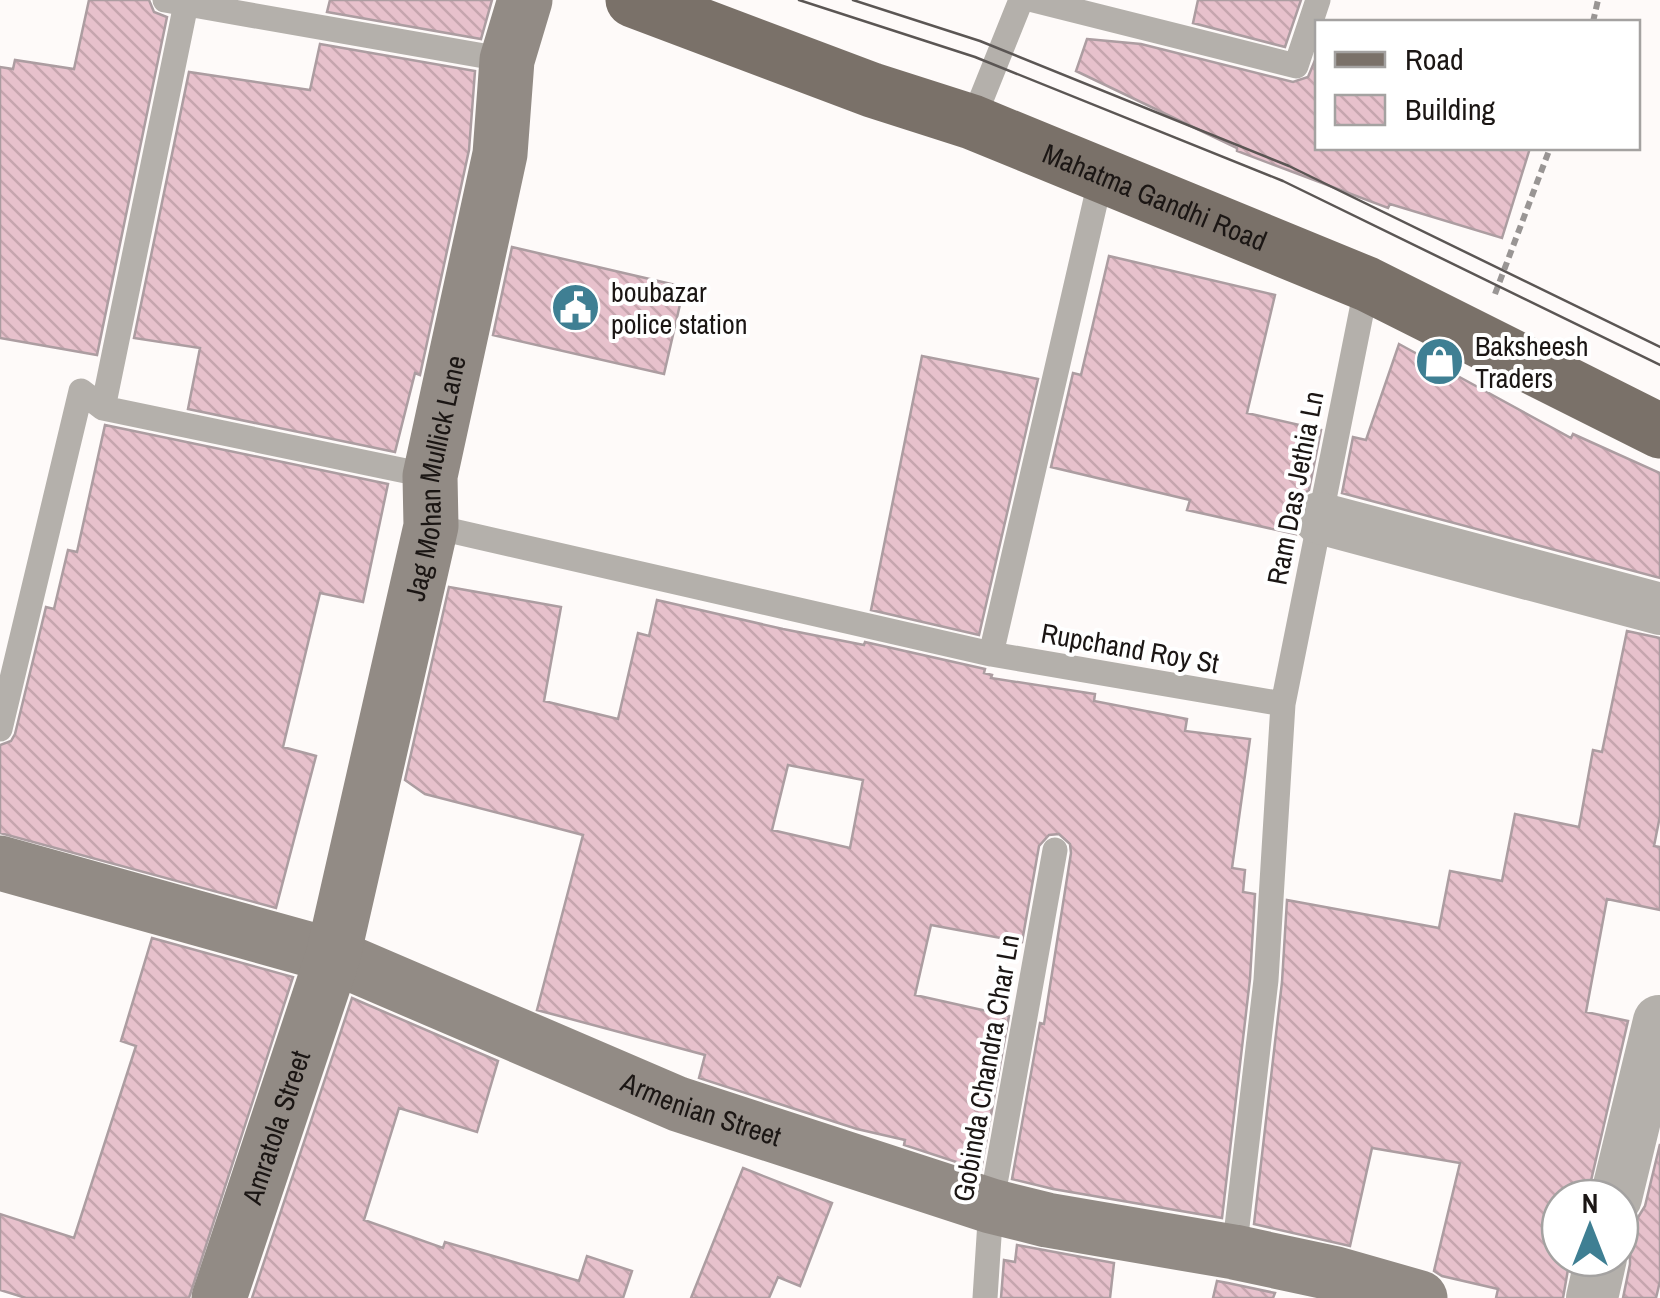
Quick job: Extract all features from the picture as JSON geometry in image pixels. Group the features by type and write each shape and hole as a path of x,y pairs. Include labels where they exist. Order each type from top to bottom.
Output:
{"main road":[{"name":"Mahatma Gandhi Road","path":"633,0 872,90 972,122 1368,284 1660,431"}],"street":[{"name":"Jag Mohan Mullick Lane","path":"332,956 431,501 500,154 507,60 525,0"},
{"path":"1319,518 1660,609"},
{"name":"Armenian Street","path":"0,863 332,956 678,1104 990,1206 1046,1220 1234,1252 1336,1274 1420,1298"},
{"name":"Amratola Street","path":"219,1298 332,956"},
{"path":"1621,1178 1659,1021"}],"lane":[{"path":"972,122 1020,0"},
{"path":"1033,0 1296,66 1318,0"},
{"path":"0,729 81,392 103,408 175,2 507,60"},
{"path":"991,654 1102,173"},
{"name":"Ram Das Jethia Ln","path":"1283,704 1368,284"},
{"name":"Rupchand Roy St","path":"103,408 991,654 1283,704"},
{"path":"1234,1252 1266,980 1283,704"},
{"name":"Gobinda Chandra Char Ln","path":"985,1298 990,1206 1055,850"}],"path":[{"path":"1479,337 1549,150"}],"building":[{"path":"89,0 149,0 154,12 167,17 97,355 0,338 0,67 13,69 15,60 74,69"},
{"path":"330,0 492,0 481,39 327,12"},
{"path":"1198,0 1301,0 1285,47 1193,23"},
{"path":"1087,39 1141,44 1293,82 1308,77 1315,60 1315,150 1529,150 1502,238 1390,204 1388,208 1237,151 1076,71"},
{"path":"320,44 475,71 469,150 420,375 415,373 395,452 188,409 200,348 134,338 189,72 310,90"},
{"name":"boubazar police station","path":"512,247 684,287 664,374 493,335"},
{"path":"1109,256 1275,295 1247,413 1321,430 1309,490 1297,498 1290,511 1295,534 1187,510 1190,500 1051,467 1073,373 1081,375"},
{"path":"1399,344 1571,438 1573,434 1660,473 1660,578 1342,493 1353,437 1366,440"},
{"path":"922,356 1038,379 979,635 871,610"},
{"path":"105,425 388,484 363,602 320,593 283,747 316,756 276,908 0,833 0,745 11,741 15,734 46,607 54,609 68,550 77,552"},
{"path":"449,587 561,607 544,701 618,719 638,633 649,636 657,600 985,669 984,673 992,675 991,678 1095,694 1094,701 1187,719 1185,731 1250,739 1232,868 1245,870 1243,892 1255,894 1250,979 1222,1218 1012,1179 1040,1023 1044,1024 1071,853 1070,844 1059,834 1049,835 1039,846 1022,942 931,925 915,995 1009,1016 981,1170 904,1145 905,1140 857,1129 699,1078 705,1055 537,1010 583,835 425,794 405,780","holes":["788,765 863,780 850,848 772,830"]},
{"path":"1627,631 1660,638 1660,816 1654,846 1660,847 1660,910 1607,899 1586,1012 1628,1021 1592,1178 1540,1178 1540,1278 1566,1278 1563,1298 1496,1298 1498,1289 1434,1271 1460,1163 1372,1148 1350,1246 1254,1224 1282,982 1287,900 1439,928 1450,871 1502,881 1515,814 1579,827 1593,750 1602,752"},
{"path":"152,938 293,977 189,1298 26,1298 0,1290 0,1214 74,1238 136,1046 121,1041"},
{"path":"352,998 498,1061 477,1132 399,1108 364,1220 443,1248 445,1242 579,1281 587,1256 632,1271 623,1298 252,1298"},
{"path":"1660,1144 1660,1281 1656,1298 1623,1298 1627,1278 1640,1278 1640,1214"},
{"path":"743,1168 832,1203 800,1286 778,1277 769,1298 691,1298"},
{"path":"1017,1245 1114,1263 1110,1298 1001,1298 1004,1260 1015,1262"},
{"path":"1217,1281 1275,1293 1273,1298 1213,1298"}],"tram line":[{"path":"799,0 975,57 1283,181 1660,365"},
{"path":"853,0 980,41 1289,166 1660,347"}],"place":[{"name":"boubazar police station","path":"576,308"},
{"name":"Baksheesh Traders","path":"1440,362"}]}
